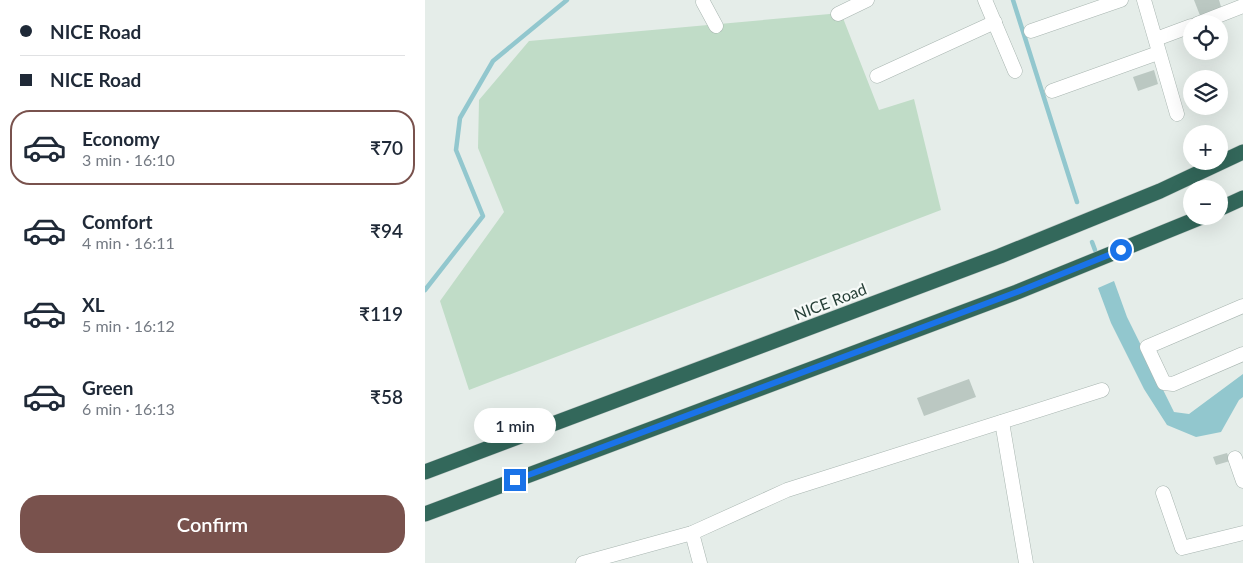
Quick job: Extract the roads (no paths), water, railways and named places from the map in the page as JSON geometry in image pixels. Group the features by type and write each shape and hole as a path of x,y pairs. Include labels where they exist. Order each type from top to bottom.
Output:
{"highway":[{"name":"NICE Road","path":"425,472 1000,256 1160,190 1243,152"},
{"path":"1228,205 1243,198"},
{"path":"425,514 1017,292 1183,225"}],"street":[{"path":"838,14 867,0"},
{"path":"985,0 1015,71"},
{"path":"1031,31 1121,0"},
{"path":"1144,0 1177,114"},
{"path":"704,1 715,26"},
{"path":"1220,15 1243,6"},
{"path":"877,76 995,22"},
{"path":"1053,91 1157,46 1183,31"},
{"path":"1243,306 1147,347 1165,383 1173,384 1243,354"},
{"path":"583,563 692,533 787,490 1102,390"},
{"path":"1002,422 1026,563"},
{"path":"1235,458 1243,479"},
{"path":"1163,493 1182,548 1243,533"},
{"path":"692,533 700,563"}],"water":[{"path":"1114,281 1127,317 1174,412 1189,414 1243,374 1243,397 1239,400 1221,432 1196,437 1167,425 1144,389 1111,323 1098,288"}],"waterway":[{"path":"425,290 483,216 456,150 460,118 493,61 567,0"},
{"path":"1013,0 1077,202"},
{"path":"1092,242 1095,250"}]}
